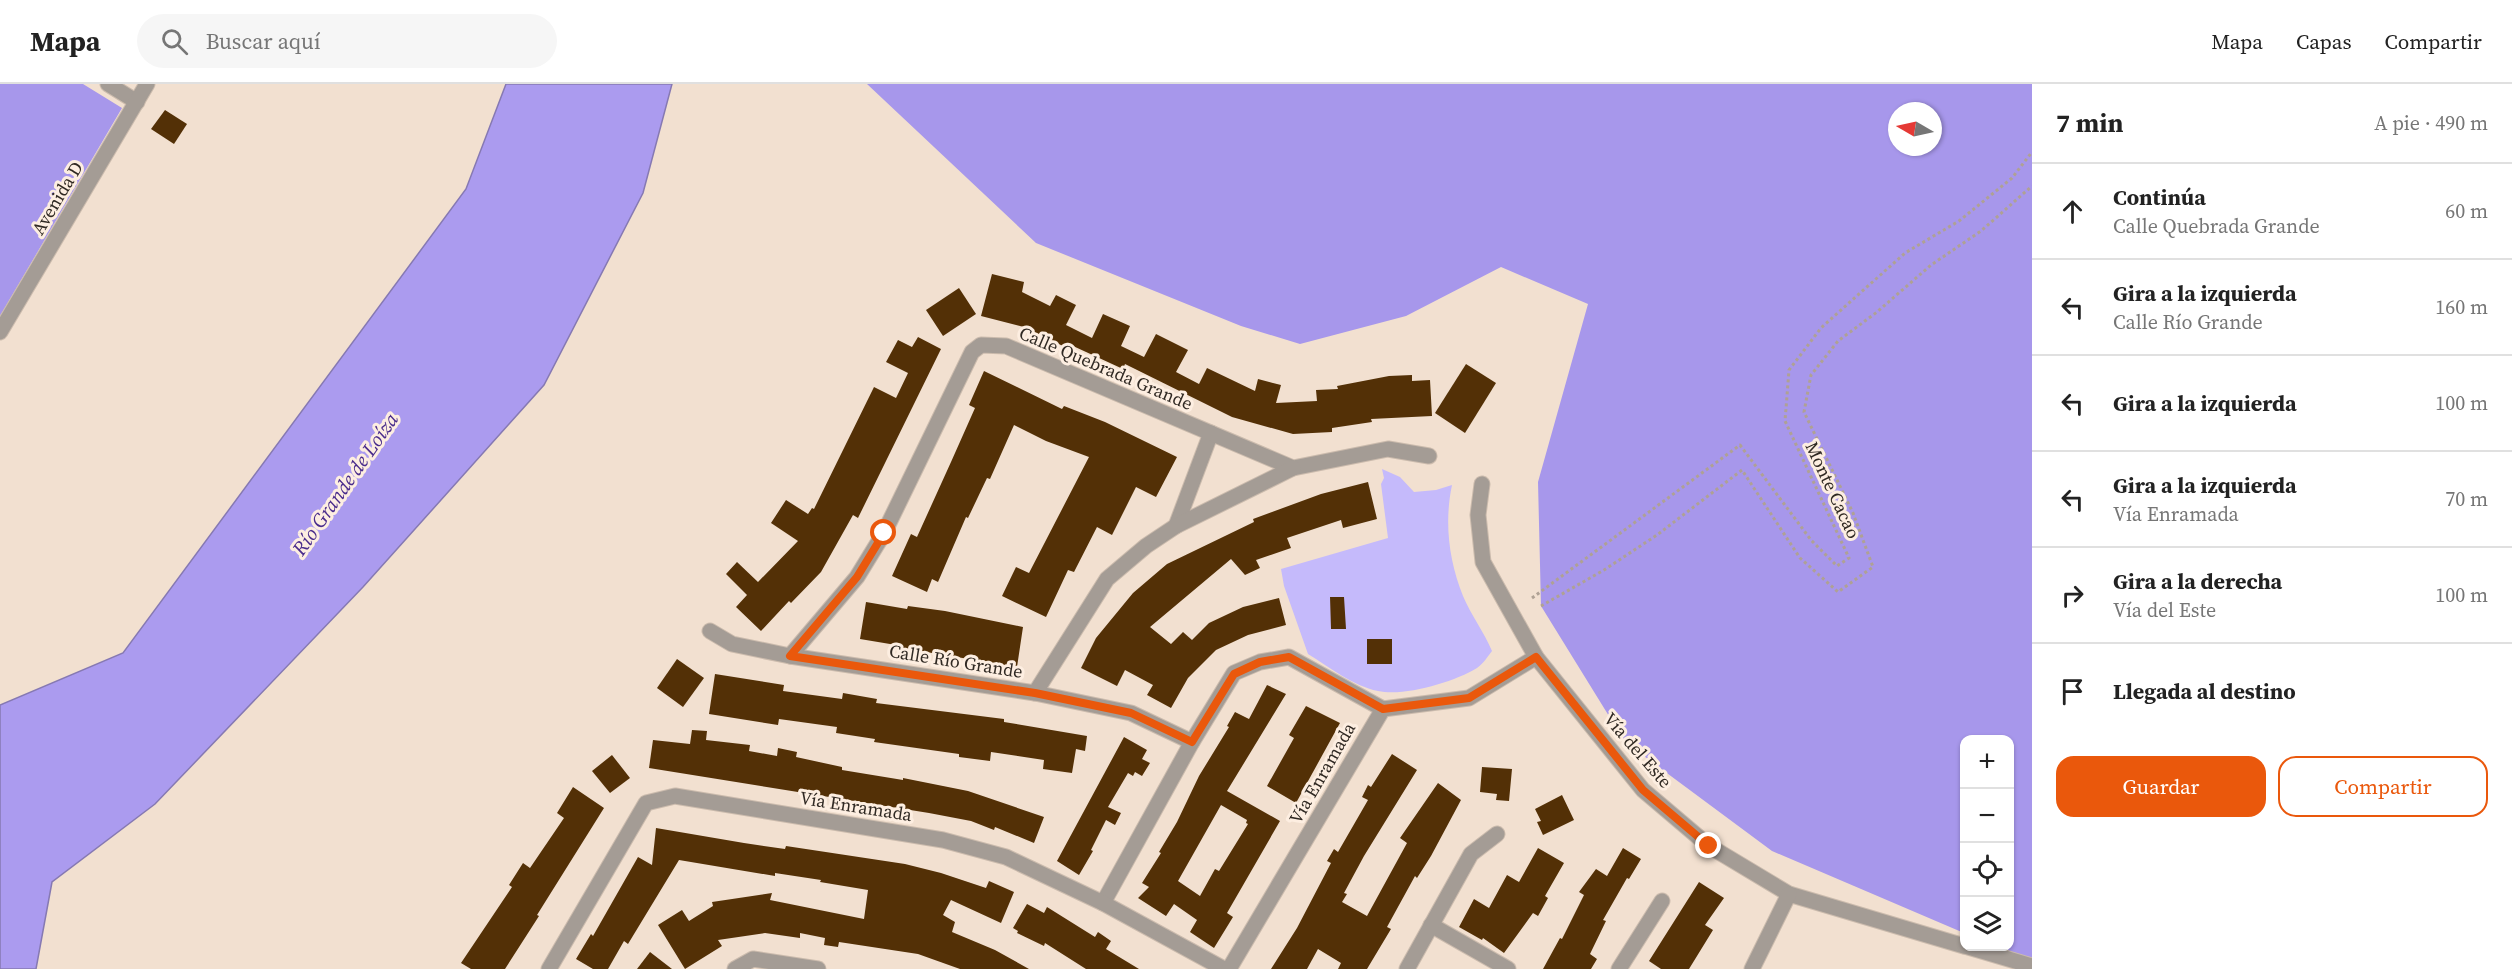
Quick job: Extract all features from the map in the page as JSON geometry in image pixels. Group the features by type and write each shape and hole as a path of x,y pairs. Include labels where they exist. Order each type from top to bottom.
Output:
{"street":[{"path":"108,84 137,102"},
{"name":"Avenida D","path":"0,332 147,84"},
{"name":"Calle Quebrada Grande","path":"790,656 857,577 873,550 972,352 981,345 1006,346 1293,468"},
{"path":"1176,526 1210,433"},
{"path":"1035,693 1107,579 1146,546 1176,526 1293,468 1388,449 1429,456"},
{"name":"Vía del Este","path":"1482,484 1478,515 1483,562 1536,657 1643,790 1709,846 1789,894 1960,945"},
{"name":"Calle Río Grande","path":"710,631 732,644 790,656 1035,693 1131,713 1192,742"},
{"path":"1103,903 1192,742 1234,674 1260,662 1289,657 1383,709 1469,698 1536,657"},
{"name":"Vía Enramada","path":"1229,969 1383,709"},
{"name":"Vía Enramada","path":"549,969 646,803 675,796 943,840 1005,857 1103,903 1224,969"},
{"path":"1407,969 1471,854 1497,834"},
{"path":"1752,969 1789,894"},
{"path":"1619,969 1662,901"},
{"path":"1431,925 1508,969"},
{"name":"Vía del Este","path":"1982,951 2032,966"},
{"path":"735,969 753,960 818,969"}],"path":[{"name":"Monte Cacao","path":"1532,598 1740,444 1811,540 1836,566 1849,558 1785,421 1789,370 1821,328 1905,253 1959,221 2012,178 2032,152"},
{"path":"1541,606 1604,570 1657,535 1742,470 1800,558 1838,592 1873,567 1853,513 1804,412 1811,375 1838,341 1877,312 1931,265 1981,231 2032,186"}],"shaded area":[{"path":"0,84 83,84 122,108 0,316"},
{"path":"867,84 2032,84 2032,962 2006,951 2014,951 2014,735 1960,735 1960,931 1772,851 1625,742 1541,606 1538,482 1588,304 1501,267 1406,316 1300,344 1241,326 1036,243"},
{"path":"1382,469 1400,477 1414,492 1436,490 1452,485 1448,528 1454,569 1466,603 1492,651 1479,666 1467,673 1429,687 1401,692 1378,691 1359,685 1308,654 1284,586 1281,569 1388,538 1381,484 1384,478"}],"water":[{"name":"Río Grande de Loíza","path":"506,84 672,84 643,193 544,385 363,587 155,804 52,882 36,969 0,969 0,705 123,653 466,189"}],"building":[{"path":"165,110 187,124 174,144 151,129"},
{"path":"992,274 1024,282 1022,292 1050,306 1056,295 1076,305 1066,325 1092,338 1103,314 1130,326 1121,346 1144,357 1156,334 1188,350 1176,372 1199,384 1207,368 1255,391 1258,379 1281,385 1276,403 1317,401 1316,390 1338,389 1337,386 1389,376 1412,375 1412,381 1430,380 1432,416 1371,419 1372,422 1332,428 1332,432 1293,434 1232,417 1125,364 1123,369 1073,346 1071,350 1024,327 981,316"},
{"path":"959,288 976,314 943,336 926,310"},
{"path":"918,337 941,349 858,518 853,515 821,572 761,631 736,607 747,595 726,574 737,562 758,582 798,541 771,523 786,500 808,514 812,508 814,509 874,387 896,398 908,373 886,362 898,340 912,347"},
{"path":"1466,364 1496,383 1465,433 1435,413"},
{"path":"984,371 1062,409 1064,406 1105,422 1177,457 1156,497 1136,487 1112,535 1097,527 1074,572 1068,570 1046,617 1002,596 1016,567 1029,573 1089,457 1046,441 1014,425 990,479 987,478 968,518 966,517 938,582 932,579 927,592 892,576 911,534 917,537 951,462 975,408 969,405"},
{"path":"1368,482 1377,519 1343,528 1341,520 1287,538 1291,548 1256,560 1260,568 1245,575 1231,559 1150,627 1171,644 1183,632 1192,640 1209,623 1243,607 1279,598 1286,625 1248,635 1216,650 1188,678 1171,708 1147,695 1153,685 1125,670 1117,686 1081,668 1096,638 1133,593 1167,564 1254,522 1253,519 1321,494"},
{"path":"1330,597 1344,597 1346,629 1331,629"},
{"path":"866,602 907,609 908,606 945,611 1023,627 1017,667 860,639"},
{"path":"1367,639 1392,639 1392,664 1367,664"},
{"path":"677,659 704,678 683,707 657,688"},
{"path":"715,674 784,685 783,691 842,699 843,693 877,699 876,703 1004,719 1004,722 1087,736 1085,751 1076,749 1072,773 1043,769 1044,760 991,752 990,761 959,757 959,754 874,742 875,739 836,733 837,727 779,719 778,725 709,714"},
{"path":"1267,685 1286,694 1227,791 1280,821 1227,913 1233,917 1214,948 1190,932 1197,920 1174,904 1166,916 1138,898 1149,887 1142,883 1161,853 1159,852 1177,822 1199,776 1229,727 1227,726 1235,712 1249,719","holes":["1221,805 1247,820 1248,824 1219,871 1215,869 1200,896 1178,881"]},
{"path":"1306,706 1340,723 1296,803 1267,786 1294,738 1289,735"},
{"path":"692,730 707,731 706,740 750,745 749,751 777,756 778,748 797,752 796,757 842,767 842,770 903,780 903,778 968,791 1044,817 1034,843 995,827 994,830 971,821 649,768 653,740 690,744"},
{"path":"1124,737 1147,750 1142,759 1150,763 1142,776 1135,772 1133,776 1128,773 1108,807 1121,813 1115,825 1106,820 1091,850 1093,851 1079,875 1057,861"},
{"path":"1392,754 1417,770 1364,856 1344,893 1347,894 1342,902 1367,916 1407,843 1400,838 1438,783 1461,800 1431,856 1417,878 1415,876 1387,927 1391,929 1367,969 1338,969 1341,963 1318,949 1307,969 1271,969 1297,928 1331,863 1327,861 1334,849 1338,852 1368,800 1362,797 1368,785 1371,787"},
{"path":"612,755 630,778 610,793 592,771"},
{"path":"1482,767 1512,769 1509,801 1496,800 1497,794 1480,792"},
{"path":"573,787 604,808 505,969 471,969 461,963 512,887 509,885 523,863 530,868 564,818 557,813"},
{"path":"1562,795 1574,820 1543,835 1537,822 1541,821 1535,809"},
{"path":"656,828 785,849 786,846 905,864 986,888 989,881 1014,892 1001,923 951,900 943,915 955,922 952,932 995,950 1029,969 960,969 918,954 839,942 838,947 824,945 825,938 800,933 800,938 765,933 718,940 722,946 685,969 658,925 682,910 689,921 713,906 712,902 772,893 770,900 864,919 868,890 820,882 821,880 775,873 775,876 679,860 628,944 624,941 608,969 593,969 576,959 591,934 593,936 638,857 652,865"},
{"path":"1538,848 1564,863 1545,896 1548,898 1538,916 1533,913 1504,953 1483,938 1482,940 1459,927 1474,899 1489,908 1507,875 1519,882"},
{"path":"1623,848 1641,859 1629,879 1627,878 1603,920 1606,921 1590,954 1597,959 1591,969 1543,969 1560,938 1562,939 1584,895 1579,892 1596,869 1607,876"},
{"path":"1699,882 1724,898 1705,925 1713,930 1689,969 1661,969 1649,961"},
{"path":"1027,904 1044,913 1047,907 1095,937 1098,932 1111,941 1106,949 1139,969 1086,969 1045,943 1044,946 1017,933 1018,931 1013,928"},
{"path":"650,952 672,969 637,969"}],"route":[{"path":"884,533 857,577 790,656 1035,693 1131,713 1192,742 1234,674 1260,662 1289,657 1383,709 1437,704 1469,698 1536,657 1643,790 1709,846"}]}
